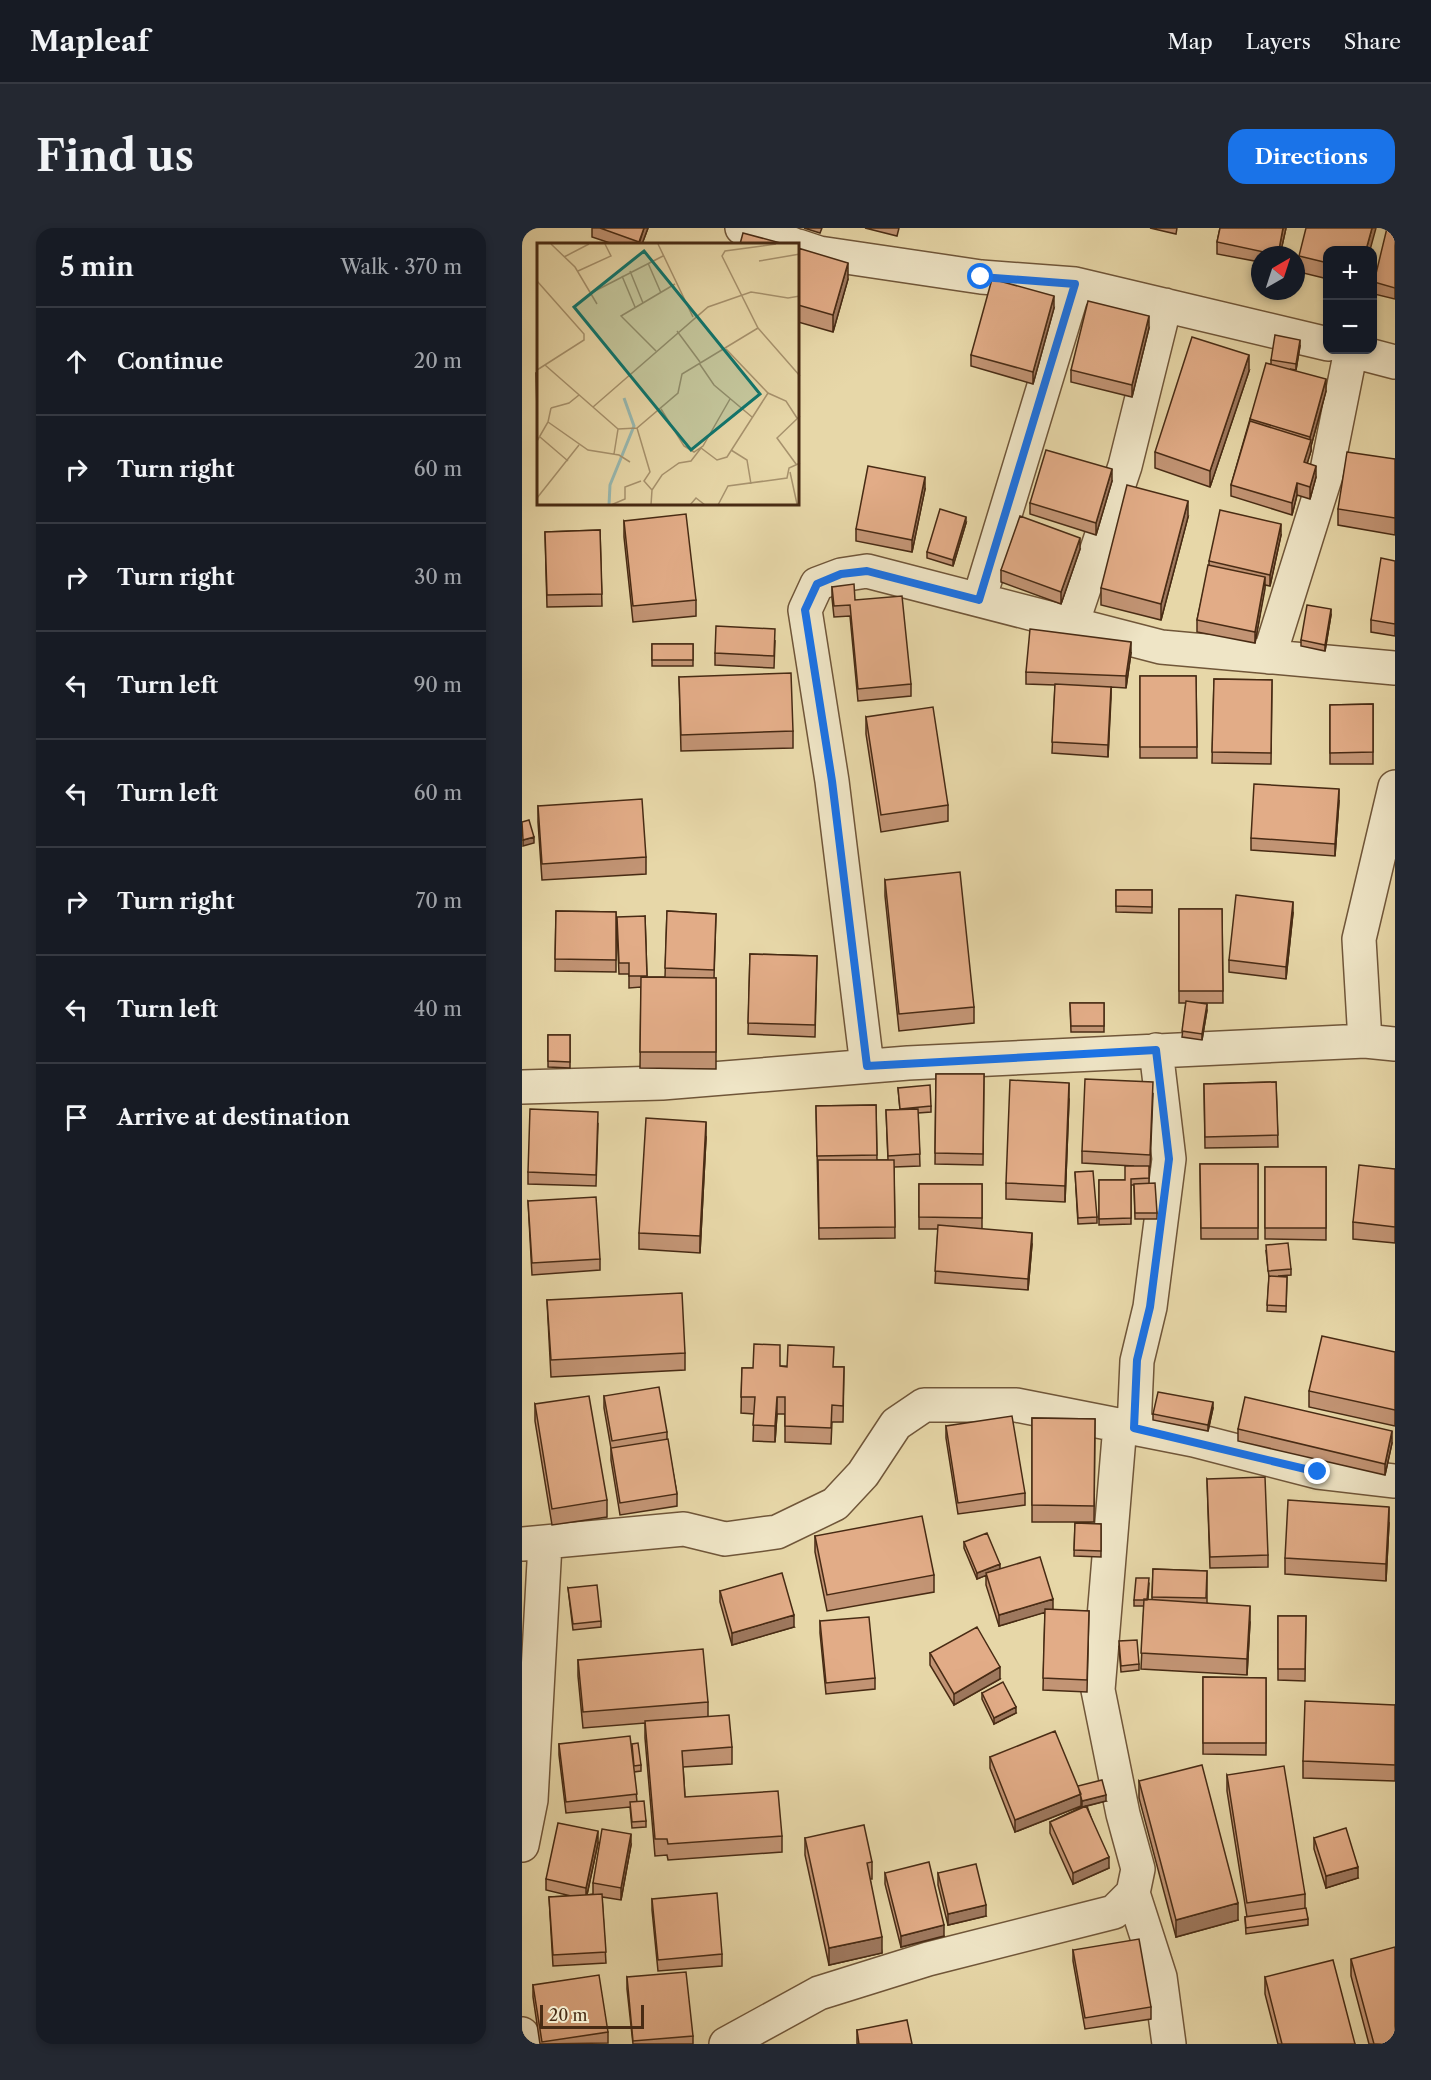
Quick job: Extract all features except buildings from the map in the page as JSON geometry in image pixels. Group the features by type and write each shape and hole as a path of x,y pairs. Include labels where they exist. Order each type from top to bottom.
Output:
{"street":[{"path":"726,243 729,228"},
{"path":"742,228 789,243"},
{"path":"800,247 819,253 981,277 1075,284 1323,343"},
{"path":"979,600 1075,284"},
{"path":"1072,624 1125,466 1166,305"},
{"path":"1269,657 1326,475 1349,354"},
{"path":"1365,354 1395,362"},
{"path":"867,1066 832,781 805,610 817,584 841,574 867,571 1161,647 1395,669"},
{"path":"522,1087 662,1083 867,1066 1156,1050 1380,1042 1359,939 1395,787"},
{"path":"1156,1050 1169,1159 1150,1307 1137,1360 1127,1427 1098,1690 1123,1814 1138,1869 1133,1893 1161,1977 1169,2044"},
{"path":"522,1845 531,1800 533,1544 684,1529 725,1539 777,1532 835,1504 863,1474 896,1424 924,1405 1016,1405 1127,1427 1318,1472 1395,1481"},
{"path":"726,2044 819,1993 928,1959 1114,1912 1133,1893"},
{"path":"522,2034 525,2044"}],"route":[{"path":"981,277 1075,284 979,600 867,571 841,574 817,584 805,610 832,781 867,1066 1156,1050 1169,1159 1150,1307 1137,1360 1134,1428 1194,1440 1318,1472"}]}
